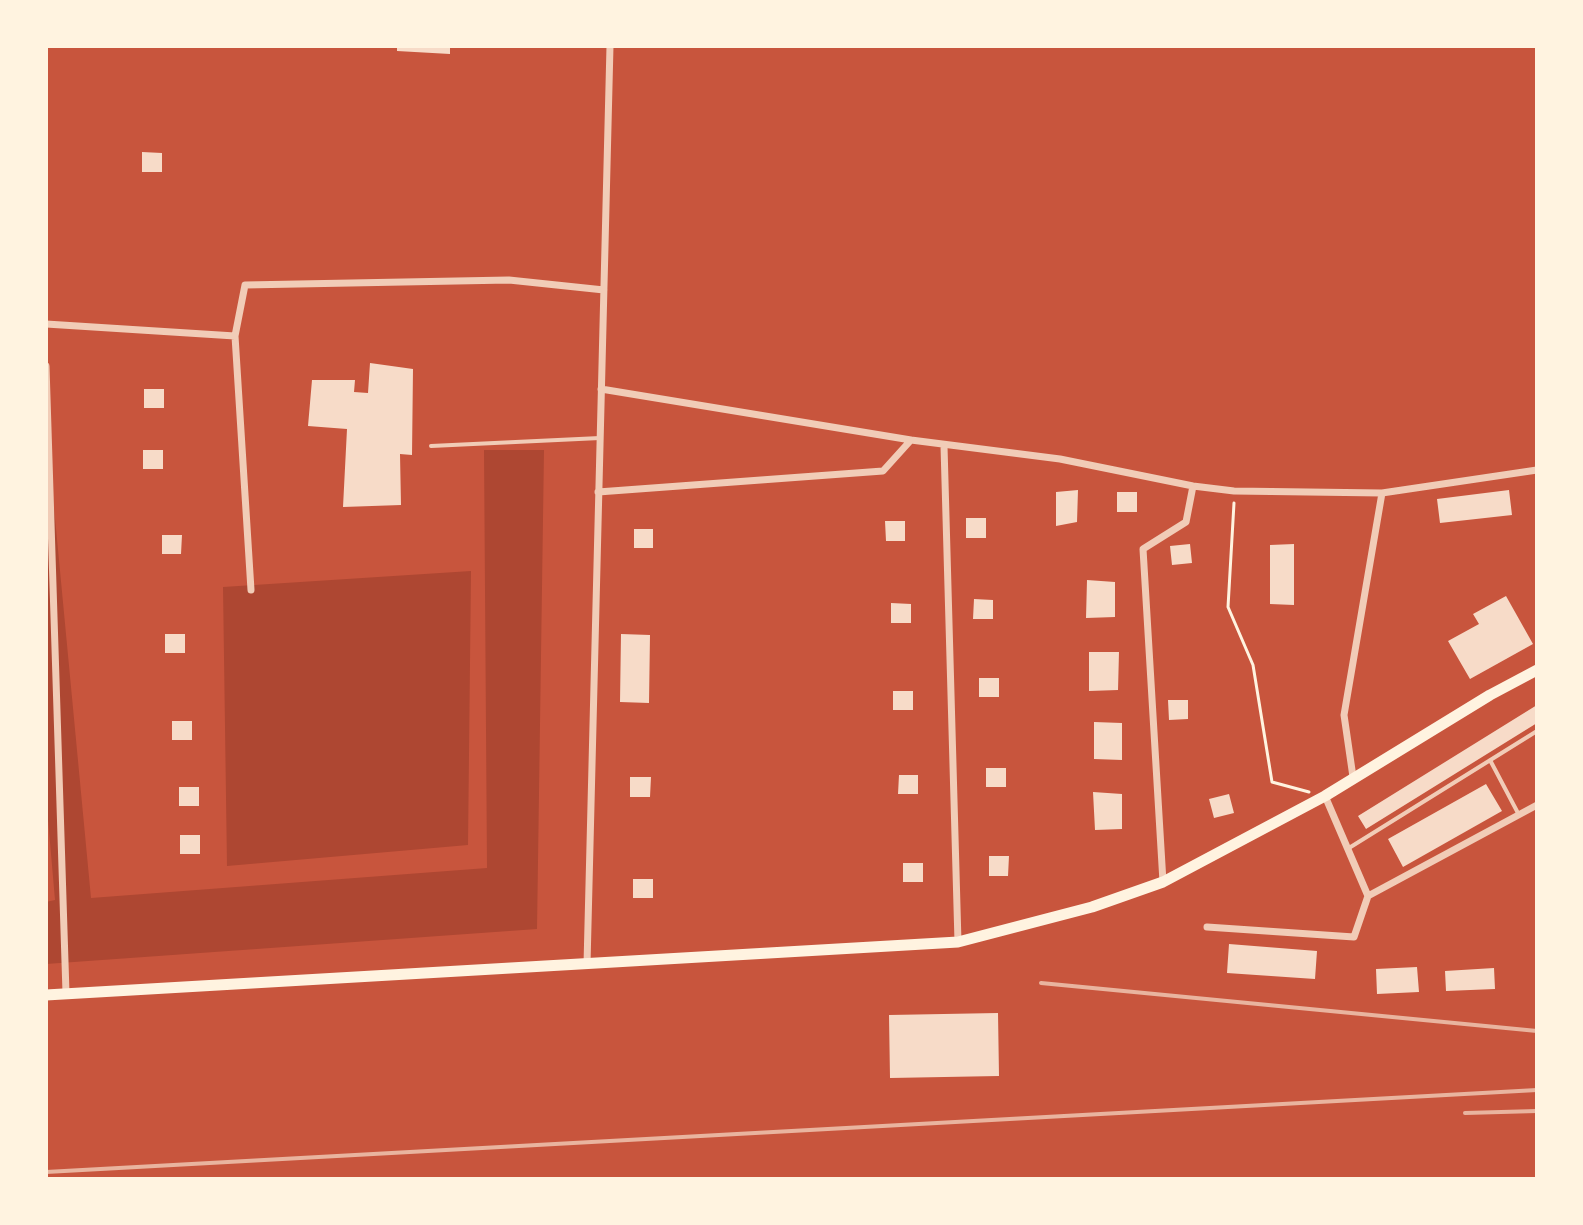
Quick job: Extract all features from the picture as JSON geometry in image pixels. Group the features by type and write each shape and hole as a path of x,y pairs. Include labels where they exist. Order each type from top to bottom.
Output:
{"main road":[{"path":"46,995 958,942 1092,907 1163,882 1325,796 1490,695 1537,670"}],"street":[{"path":"587,964 610,46"},
{"path":"251,590 235,336 245,285 509,280 604,290"},
{"path":"46,324 235,336"},
{"path":"46,366 66,993"},
{"path":"601,389 944,446 1060,459 1193,486 1234,491 1382,493 1537,470"},
{"path":"598,492 883,471 911,440"},
{"path":"944,446 958,942"},
{"path":"1163,882 1143,549 1186,522 1193,486"},
{"path":"1353,777 1344,715 1382,493"},
{"path":"1207,927 1354,937 1368,896 1325,796"},
{"path":"1368,896 1537,805"}],"lane":[{"path":"431,446 600,438"},
{"path":"1348,849 1537,731"},
{"path":"1490,760 1519,815"}],"path":[{"path":"1234,491 1228,607 1253,665 1272,782 1325,796"}],"shaded area":[{"path":"46,423 91,898 487,868 484,450 544,450 537,929 46,964 46,902 55,900 46,796"},
{"path":"471,571 468,845 227,866 223,587"}],"building":[{"path":"397,46 450,46 450,54 397,51"},
{"path":"142,152 162,153 162,172 142,172"},
{"path":"370,363 413,369 412,455 400,454 401,505 343,507 347,429 308,426 312,380 355,380 354,392 368,393"},
{"path":"144,389 164,389 164,408 144,408"},
{"path":"143,450 163,450 163,469 143,469"},
{"path":"1078,490 1077,522 1056,526 1056,492"},
{"path":"1509,490 1512,515 1440,523 1437,499"},
{"path":"1117,492 1137,492 1137,512 1117,512"},
{"path":"966,518 986,518 986,538 966,538"},
{"path":"885,521 905,521 905,541 886,541"},
{"path":"634,529 653,529 653,548 634,548"},
{"path":"162,535 182,535 181,554 162,554"},
{"path":"1190,544 1192,563 1172,565 1170,546"},
{"path":"1294,544 1294,605 1270,604 1270,545"},
{"path":"1087,580 1115,582 1115,617 1086,618"},
{"path":"1506,596 1533,644 1470,679 1448,641 1479,624 1473,614"},
{"path":"974,599 993,600 993,619 973,619"},
{"path":"891,603 911,604 911,623 891,623"},
{"path":"165,634 185,634 185,653 165,653"},
{"path":"621,634 650,635 649,703 620,702"},
{"path":"1089,652 1119,652 1118,690 1089,691"},
{"path":"979,678 999,678 999,697 979,697"},
{"path":"893,691 913,691 913,710 893,710"},
{"path":"1168,700 1188,700 1188,719 1169,720"},
{"path":"1537,705 1537,723 1366,829 1358,816"},
{"path":"172,721 192,721 192,740 172,740"},
{"path":"1094,722 1122,723 1122,760 1094,759"},
{"path":"986,768 1006,768 1006,787 986,787"},
{"path":"899,775 918,775 918,794 898,794"},
{"path":"630,777 651,777 650,797 630,797"},
{"path":"1486,784 1502,811 1403,867 1388,839"},
{"path":"179,787 199,787 199,806 179,806"},
{"path":"1093,792 1122,794 1122,829 1095,830"},
{"path":"1229,794 1234,813 1214,818 1209,799"},
{"path":"180,835 200,835 200,854 180,854"},
{"path":"989,856 1009,856 1008,876 989,876"},
{"path":"903,863 923,863 923,882 903,882"},
{"path":"633,879 653,879 653,898 633,898"},
{"path":"1229,944 1317,951 1315,979 1227,973"},
{"path":"1417,967 1419,992 1377,994 1376,969"},
{"path":"1494,968 1495,989 1446,991 1445,971"},
{"path":"998,1013 999,1076 890,1078 889,1015"}],"railway":[{"path":"1041,983 1537,1031"},
{"path":"46,1172 1537,1090"},
{"path":"1465,1113 1537,1111"}]}
